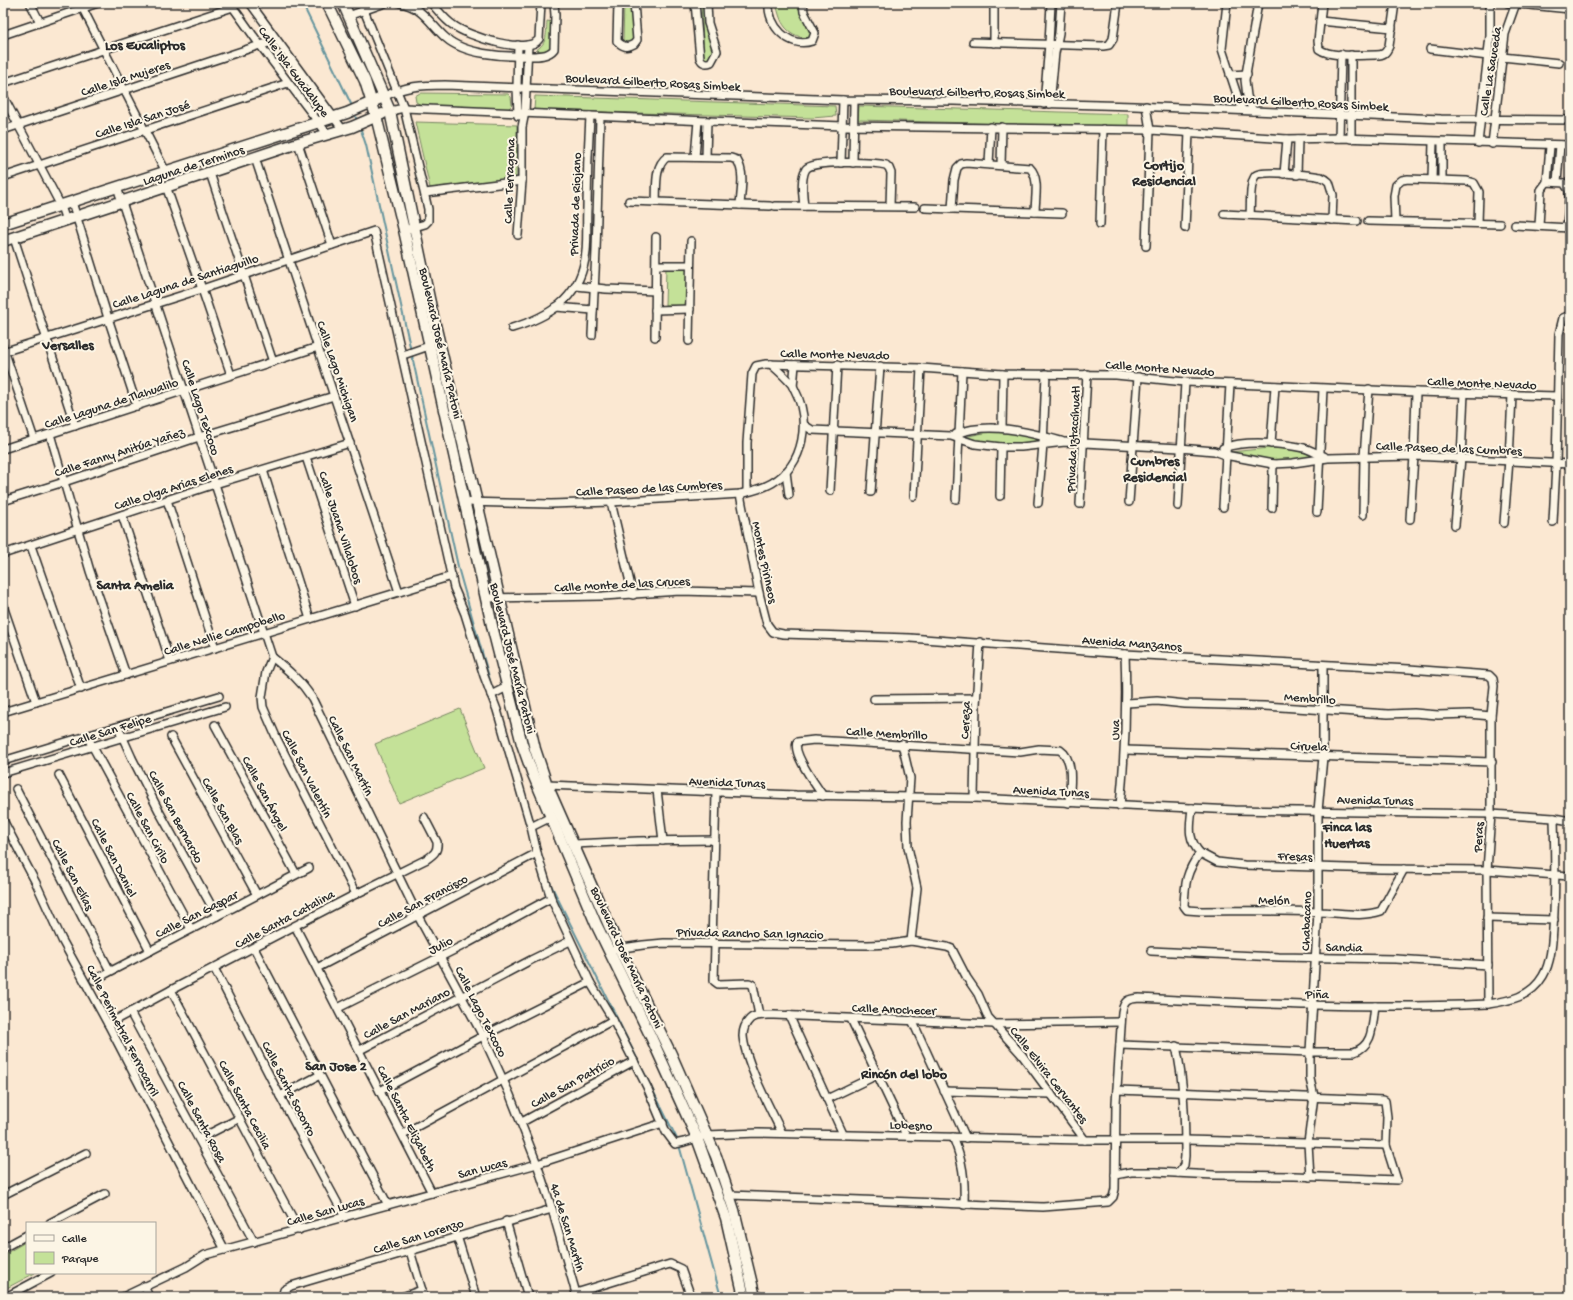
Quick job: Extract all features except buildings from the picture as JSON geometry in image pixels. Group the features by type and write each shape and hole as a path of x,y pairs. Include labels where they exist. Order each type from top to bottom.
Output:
{"main road":[{"name":"Boulevard José María Patoni","path":"326,3 365,81 376,116 404,230 465,502 486,598 503,689 527,759 608,951 702,1137 716,1156 730,1195 755,1297"},
{"name":"Boulevard José María Patoni","path":"342,3 385,96 390,111 430,303 534,749 547,785 619,948 655,1021 702,1137 726,1218 744,1297"},
{"path":"3,224 319,122 359,108 385,96"},
{"name":"Laguna de Terminos","path":"3,241 77,218 166,186 210,173 298,143 348,129 390,111"},
{"path":"591,913 602,909"}],"street":[{"path":"30,3 40,22"},
{"path":"3,35 81,5 98,3"},
{"name":"Calle Isla Guadalupe","path":"250,3 334,116 348,129"},
{"path":"348,16 363,6 384,3"},
{"path":"400,3 420,10 447,39 461,46 489,54 518,56 547,54 552,52 554,48 554,3"},
{"path":"431,3 452,25 471,35 488,41 518,45 528,45 537,42 539,39 541,3"},
{"path":"618,3 617,41 622,46 626,47 634,44 637,40 634,3"},
{"path":"695,3 700,58 701,61 705,63 711,62 717,51 708,23 707,3"},
{"path":"769,3 770,17 776,28 785,37 805,43 812,40 815,33 804,12 803,3"},
{"path":"994,3 994,42"},
{"path":"1047,104 1051,3"},
{"path":"1047,104 1055,53 1058,44 1061,3"},
{"path":"973,42 1109,45 1113,39 1118,3"},
{"path":"1227,3 1222,49 1242,110"},
{"path":"1253,111 1245,89 1258,3"},
{"path":"1322,3 1318,41 1319,48 1324,52 1351,55 1382,55 1386,52 1389,46 1395,3"},
{"name":"Calle La Sauceda","path":"1478,143 1490,36 1490,3"},
{"path":"1513,3 1570,9"},
{"name":"Calle La Sauceda","path":"1492,144 1505,34 1513,3"},
{"path":"81,5 166,172"},
{"path":"3,83 231,5"},
{"name":"Calle Isla Guadalupe","path":"231,5 288,83 328,134"},
{"path":"363,6 404,108 425,193 429,216 428,221 424,224 404,230"},
{"path":"541,16 555,15"},
{"path":"1320,21 1392,28"},
{"name":"Calle Isla Mujeres","path":"3,130 260,45 278,41"},
{"name":"Calle Terragona","path":"518,45 517,112 522,127"},
{"name":"Calle Terragona","path":"518,235 522,181 522,127 525,112 528,45"},
{"path":"1430,49 1488,56"},
{"path":"1339,138 1341,54"},
{"path":"1351,55 1351,139"},
{"path":"1502,57 1559,63"},
{"path":"1230,75 1247,74"},
{"name":"Calle Isla San José","path":"3,177 288,83"},
{"name":"Boulevard Gilberto Rosas Simbek","path":"385,96 398,90 419,85 526,87 701,96 854,101 953,101 1146,106 1494,120 1570,120"},
{"path":"3,96 61,206 66,221"},
{"path":"841,163 843,100"},
{"path":"853,163 854,101"},
{"path":"1146,106 1150,130 1146,246"},
{"path":"390,111 404,108 525,112 707,122 843,126 1150,130 1287,139 1339,138 1550,146 1570,145"},
{"name":"Privada de Riojano","path":"512,328 532,322 556,307 576,286 582,273 585,259 590,116"},
{"name":"Privada de Riojano","path":"592,335 597,210 597,158 600,117"},
{"path":"695,157 698,121"},
{"path":"706,157 707,122"},
{"path":"989,164 991,127"},
{"path":"1001,165 1002,128"},
{"path":"1100,224 1103,129"},
{"path":"1185,228 1189,132"},
{"path":"1284,174 1287,139"},
{"path":"1297,175 1298,139"},
{"path":"1432,179 1433,142"},
{"path":"1442,142 1442,180"},
{"path":"298,143 332,245"},
{"path":"1557,182 1560,145"},
{"path":"1539,226 1541,190 1547,182 1550,146"},
{"path":"588,157 597,158"},
{"path":"656,202 658,170 663,160 667,157 706,157 732,158 737,160 740,164 742,186 740,205"},
{"name":"Calle Lago Michigan","path":"255,158 399,592"},
{"path":"804,206 803,186 806,169 811,165 841,163 886,165 889,168 891,181 890,206"},
{"path":"952,209 954,180 957,168 961,164 966,163 1023,166 1030,168 1034,172 1036,188 1034,212"},
{"path":"210,173 273,362"},
{"path":"1250,215 1252,182 1255,176 1258,173 1284,174 1320,177 1329,182 1333,195 1332,220"},
{"path":"1395,221 1394,196 1398,182 1408,179 1432,179 1467,181 1477,185 1479,202 1478,223"},
{"path":"425,193 522,181"},
{"path":"1515,225 1568,228 1569,190 1564,183 1547,182"},
{"path":"166,186 231,376"},
{"name":"Calle Lago Texcoco","path":"117,187 272,657"},
{"path":"630,201 772,206 915,207"},
{"path":"72,202 137,406"},
{"path":"925,208 1062,213"},
{"path":"586,210 597,210"},
{"path":"1224,214 1357,221"},
{"path":"1368,221 1500,224"},
{"name":"Calle Laguna de Santiaguillo","path":"4,350 156,304 374,230 408,353"},
{"path":"655,337 656,237"},
{"path":"14,238 75,426"},
{"path":"689,341 691,241"},
{"path":"656,265 690,265"},
{"path":"576,286 594,289 656,291"},
{"path":"556,307 593,310"},
{"path":"655,310 690,309"},
{"path":"1553,522 1559,334 1563,318 1569,315"},
{"path":"429,346 408,353 452,576 497,710 532,826 537,853 551,898 590,982 634,1061 663,1123"},
{"name":"Calle Laguna de Tlahualilo","path":"3,449 318,347"},
{"path":"4,350 34,439"},
{"name":"Calle Paseo de las Cumbres","path":"465,502 544,504 611,502 743,493 757,490 772,483 786,472 797,455 803,434 804,425 802,408 793,387 771,364"},
{"name":"Calle Monte Nevado","path":"760,365 880,366 1003,374 1088,374 1185,382 1323,389 1369,389 1416,392 1557,396"},
{"name":"Montes Pirineos","path":"760,365 756,366 752,374 743,493 759,593 767,624 773,632"},
{"path":"793,387 795,365"},
{"path":"830,490 837,365"},
{"path":"871,492 880,366"},
{"path":"914,496 921,368"},
{"path":"956,499 962,371"},
{"path":"1002,428 1003,374"},
{"path":"1038,503 1043,444 1046,374"},
{"name":"Privada Iztaccíhuatl","path":"1080,504 1088,374"},
{"path":"1129,502 1138,377"},
{"path":"1178,506 1180,448 1185,382"},
{"path":"1223,507 1230,384"},
{"path":"1271,444 1274,386"},
{"path":"1317,512 1323,389"},
{"path":"1363,515 1364,457 1369,389"},
{"path":"1410,519 1416,392"},
{"path":"1455,525 1461,458 1464,393"},
{"path":"1504,523 1512,395"},
{"name":"Calle Fanny Anitúa Yañez","path":"3,500 64,482 199,437 334,396"},
{"name":"Calle Paseo de las Cumbres","path":"804,425 812,430"},
{"name":"Calle Paseo de las Cumbres","path":"803,434 812,430 958,436 973,429 1002,428 1065,442"},
{"path":"50,434 77,530 126,675"},
{"name":"Calle Paseo de las Cumbres","path":"958,436 974,444 1001,447 1021,447 1065,442 1214,451 1225,455 1273,464 1293,463 1320,457 1414,456 1556,462 1570,464"},
{"name":"Calle Olga Arias Elenes","path":"3,554 215,484 350,443"},
{"name":"Calle Paseo de las Cumbres","path":"1214,451 1226,447 1271,444 1305,448 1320,457"},
{"path":"1000,496 1001,447"},
{"name":"Calle Juana Villalobos","path":"306,456 355,606"},
{"path":"1272,508 1273,464"},
{"path":"263,470 310,619"},
{"path":"786,472 789,495"},
{"path":"167,500 215,648"},
{"path":"611,502 632,595"},
{"path":"122,515 170,661"},
{"path":"31,546 81,689"},
{"name":"Calle Nellie Campobello","path":"3,712 452,576"},
{"name":"Calle Monte de las Cruces","path":"486,598 632,595 687,591 759,593"},
{"path":"3,606 36,702"},
{"name":"Avenida Manzanos","path":"773,632 802,636 910,638 980,642 1125,654 1429,670 1488,675"},
{"name":"Cereza","path":"974,798 976,698 980,642"},
{"name":"Uva","path":"1120,806 1125,750 1125,654"},
{"name":"Calle San Martín","path":"272,657 294,675 312,698 397,873"},
{"name":"Calle San Valentín","path":"272,657 266,672 262,698 263,707 277,739 356,894"},
{"name":"Chabacano","path":"1310,1177 1308,1143 1314,1096 1310,1079 1310,1052 1318,912 1318,811 1323,757 1323,665"},
{"name":"Peras","path":"1488,675 1493,679 1494,686 1491,716 1492,762 1487,870 1488,1004"},
{"path":"491,695 503,689"},
{"name":"Calle San Felipe","path":"3,762 219,696"},
{"path":"874,699 976,698"},
{"name":"Membrillo","path":"1126,702 1157,701 1184,704 1264,706 1388,714 1469,714 1491,716"},
{"name":"Calle San Felipe","path":"3,773 225,707"},
{"name":"Calle San Ángel","path":"215,725 296,874"},
{"name":"Calle San Bernardo","path":"118,727 160,812 216,916"},
{"name":"Calle San Cirilo","path":"87,736 191,929"},
{"name":"Calle San Blas","path":"171,737 257,895"},
{"name":"Calle Membrillo","path":"823,796 798,755 796,748 797,742 814,740 975,748"},
{"path":"902,744 909,773 907,821 908,847 917,888 911,941"},
{"path":"975,748 1020,752 1060,750 1068,757 1069,803"},
{"name":"Ciruela","path":"1125,750 1492,762"},
{"name":"Calle San Daniel","path":"59,775 150,951"},
{"name":"Avenida Tunas","path":"547,785 716,793 974,798 1120,806 1235,810 1490,814 1554,818 1570,821"},
{"name":"Calle San Elías","path":"16,789 110,971"},
{"path":"657,790 663,841"},
{"path":"716,793 714,980 718,984 749,983 753,985 759,1016 750,1018 747,1022 743,1034 744,1040 754,1072 782,1133"},
{"path":"1192,808 1190,836 1192,842 1200,853"},
{"name":"Calle Santa Catalina","path":"108,1024 356,894 427,859 437,849 437,842 424,817"},
{"path":"532,826 551,817"},
{"name":"Piña","path":"1121,1022 1123,1004 1132,998 1313,1006 1488,1004 1516,999 1532,989 1543,977 1551,952 1554,920 1554,818"},
{"name":"Calle Perimetral Ferrocarril","path":"3,820 36,883 62,940 108,1024 225,1250"},
{"path":"574,844 715,840"},
{"name":"Calle San Francisco","path":"317,968 537,853"},
{"name":"Fresas","path":"1200,853 1218,862 1229,864 1281,867 1404,870 1487,870 1570,876"},
{"name":"Melón","path":"1200,853 1186,877 1184,906 1186,909 1190,910 1318,912 1363,915 1381,911 1404,870"},
{"name":"Calle San Gaspar","path":"94,980 309,868"},
{"name":"Calle Lago Texcoco","path":"397,873 418,916 483,1036 522,1122 537,1164"},
{"name":"Julio","path":"338,1008 441,957 551,898"},
{"path":"1487,918 1554,920"},
{"name":"Calle Santa Elizabeth","path":"295,926 360,1050 432,1193"},
{"name":"Calle San Mariano","path":"360,1050 570,941"},
{"name":"Privada Rancho San Ignacio","path":"608,951 650,944 714,943 825,945 892,944 911,941"},
{"name":"Calle Elvira Cervantes","path":"911,941 947,946 952,949 978,994 988,1017 1022,1055 1086,1140"},
{"path":"254,948 388,1205"},
{"name":"Sandia","path":"1151,952 1279,957 1396,959 1488,965"},
{"name":"Calle Santa Socorro","path":"214,968 345,1217"},
{"path":"380,1091 483,1036 590,982"},
{"name":"Calle Santa Cecilia","path":"171,990 299,1230"},
{"path":"1120,1045 1310,1052 1354,1052 1367,1045 1375,1006"},
{"name":"Calle Santa Rosa","path":"130,1012 254,1242"},
{"path":"789,1015 843,1134"},
{"name":"Calle Anochecer","path":"759,1016 789,1015 851,1019 994,1024 1121,1022"},
{"path":"851,1019 906,1135"},
{"path":"403,1134 612,1020"},
{"path":"912,1020 966,1138"},
{"path":"730,1195 964,1205 1058,1207 1104,1203 1113,1198 1121,1022"},
{"path":"1176,1046 1180,1063 1185,1140 1185,1160 1178,1173"},
{"name":"Calle San Patricio","path":"522,1122 634,1061"},
{"path":"280,1096 320,1075"},
{"path":"827,1099 877,1075"},
{"path":"1115,1175 1131,1172 1397,1180 1386,1145 1387,1110 1385,1101 1383,1100 1314,1096 1117,1090"},
{"path":"944,1091 1051,1094"},
{"path":"199,1139 240,1118"},
{"name":"Lobesno","path":"663,1123 671,1140 677,1144 702,1137 744,1133 782,1133 906,1135 966,1138 1185,1140 1386,1145"},
{"name":"San Lucas","path":"432,1193 537,1164 663,1123"},
{"path":"953,1137 962,1163 965,1186 964,1205"},
{"path":"3,1195 86,1153"},
{"name":"4a de San Martín","path":"537,1164 552,1209 577,1295"},
{"name":"Calle San Lucas","path":"123,1297 186,1267 205,1255 432,1193"},
{"path":"52,1222 105,1194"},
{"name":"Calle San Lorenzo","path":"282,1297 284,1290 291,1286 506,1221 552,1209"},
{"path":"506,1221 528,1297"},
{"path":"3,1248 26,1236"},
{"path":"457,1236 476,1297"},
{"path":"402,1297 423,1294 410,1251"},
{"path":"577,1295 670,1264 681,1269 691,1297"},
{"path":"6,1297 49,1274"},
{"path":"144,1286 149,1297"}],"green space":[{"path":"624,3 631,3 635,39 629,46 623,41"},
{"path":"701,3 705,3 714,49 711,60 704,61"},
{"path":"776,3 802,3 813,35 807,39 789,31 782,22"},
{"path":"547,21 552,22 551,46 547,52 536,50 543,44 546,34"},
{"path":"420,93 508,94 511,97 512,105 508,109 421,105 416,102 415,96"},
{"path":"535,96 835,106 836,116 812,118 534,110"},
{"path":"859,106 1128,114 1128,127 858,120"},
{"path":"415,122 517,125 516,178 430,188"},
{"path":"666,268 688,269 687,306 665,305"},
{"path":"988,432 1018,433 1043,441 1016,445 985,444 964,437"},
{"path":"1270,448 1290,449 1316,456 1289,461 1268,460 1230,452"},
{"path":"460,709 484,768 399,803 375,744"},
{"path":"26,1242 26,1274 33,1274 3,1290 3,1255"}],"waterway":[{"path":"302,3 352,106"},
{"path":"354,112 357,121"},
{"path":"360,127 366,145 459,571 493,691"},
{"path":"549,881 678,1141"},
{"path":"679,1145 721,1297"}],"district":[{"name":"Los Eucaliptos","path":"145,44"},
{"name":"Cortijo Residencial","path":"1164,172"},
{"name":"Versalles","path":"68,344"},
{"name":"Cumbres Residencial","path":"1155,468"},
{"name":"Santa Amelia","path":"135,584"},
{"name":"Finca las Huertas","path":"1347,834"},
{"name":"San Jose 2","path":"336,1065"},
{"name":"Rincón del lobo","path":"904,1073"}]}
